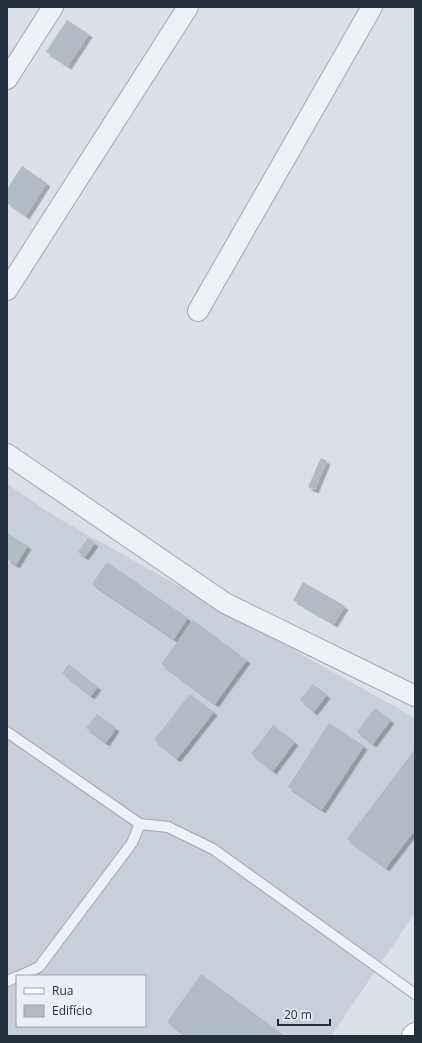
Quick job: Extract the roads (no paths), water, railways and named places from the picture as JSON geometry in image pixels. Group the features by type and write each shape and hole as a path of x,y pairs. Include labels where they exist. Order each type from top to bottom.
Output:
{"street":[{"path":"7,79 53,7"},
{"path":"7,290 188,7"},
{"path":"198,310 372,7"},
{"path":"7,454 225,603 415,696"}],"lane":[{"path":"7,732 140,824 168,827 213,849 415,994"},
{"path":"20,975 39,967 132,843 140,824"}]}
